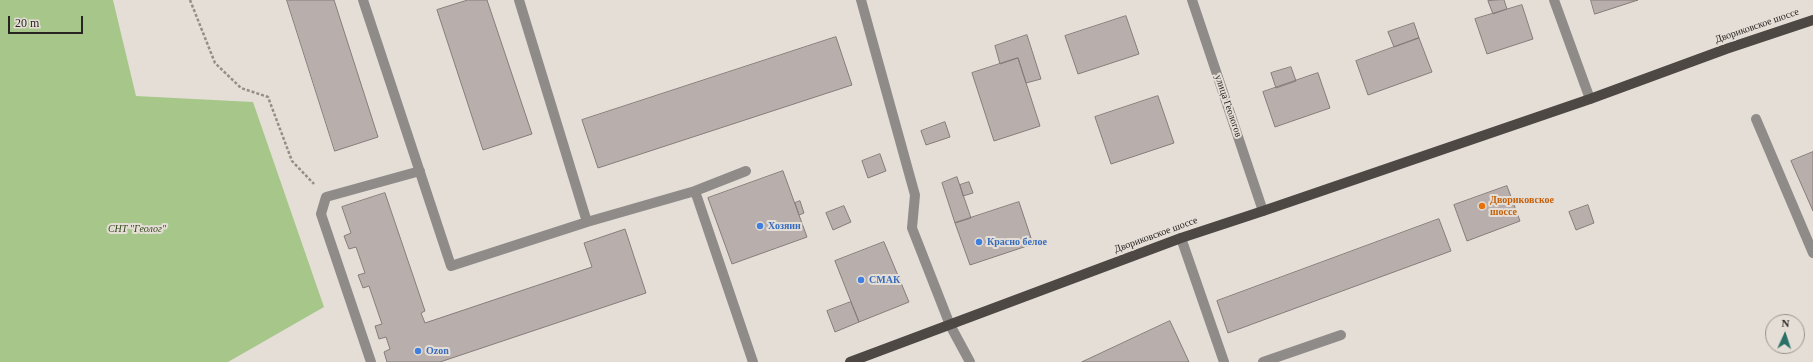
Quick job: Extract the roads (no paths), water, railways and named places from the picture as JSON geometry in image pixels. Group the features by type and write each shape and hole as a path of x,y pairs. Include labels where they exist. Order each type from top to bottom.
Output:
{"main road":[{"name":"Двориковское шоссе","path":"850,362 1181,238 1590,99 1726,49 1813,20"}],"street":[{"path":"363,0 451,266 587,222 695,190 746,171"},
{"path":"519,0 587,222"},
{"path":"861,0 915,195 912,228 950,325 970,362"},
{"name":"улица Геологов","path":"1192,0 1263,211"},
{"path":"1554,0 1590,99"},
{"path":"1756,120 1813,253"},
{"path":"371,362 321,214 326,197 420,171"},
{"path":"695,190 752,362"},
{"path":"1181,238 1224,362"},
{"path":"1263,362 1341,335"}],"place":[{"name":"Двориковское шоссе","path":"1482,206"},
{"name":"Хозяин","path":"760,226"},
{"name":"Красно белое","path":"979,242"},
{"name":"СМАК","path":"861,280"},
{"name":"Ozon","path":"418,351"}],"park label":[{"name":"СНТ \"Геолог\"","path":"137,229"}]}
